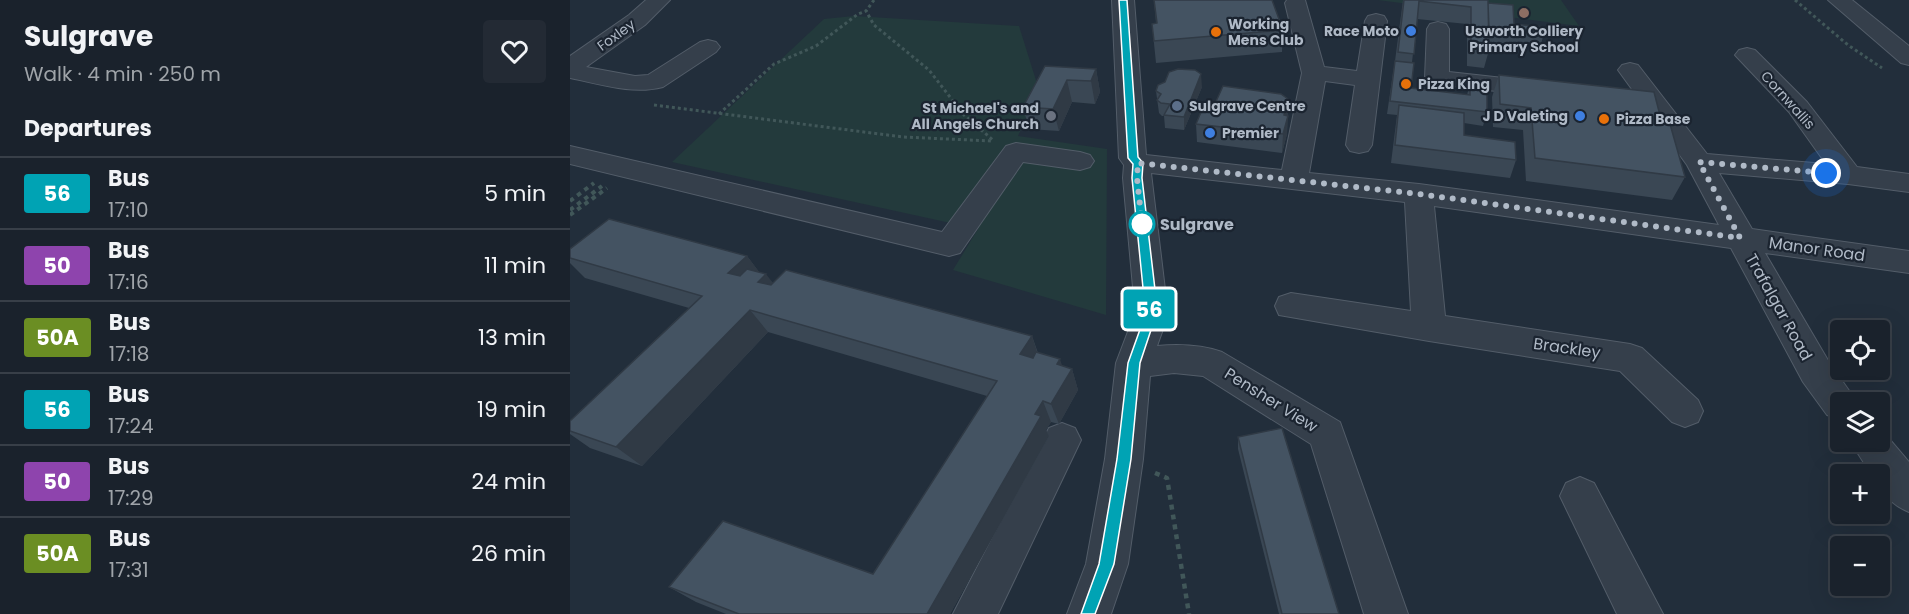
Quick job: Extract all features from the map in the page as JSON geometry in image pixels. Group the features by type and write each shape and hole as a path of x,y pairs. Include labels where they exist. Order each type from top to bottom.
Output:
{"street":[{"name":"Foxley","path":"570,69 638,20 659,0"},
{"path":"1089,614 1107,564 1124,459 1134,363 1149,321 1150,298 1137,178 1138,163 1133,158 1123,0"},
{"path":"1839,0 1909,58"},
{"path":"1294,181 1314,73 1296,3"},
{"path":"1359,145 1376,21"},
{"path":"1438,29 1437,78 1561,91"},
{"path":"570,69 635,83 654,82 708,47"},
{"name":"Cornwallis","path":"1747,55 1798,107 1848,175"},
{"name":"Trafalgar Road","path":"1630,70 1699,162 1816,372 1831,392"},
{"path":"1314,73 1368,79"},
{"path":"1618,97 1652,101"},
{"path":"570,155 949,245 1016,152 1080,161"},
{"path":"1699,162 1848,175 1909,183"},
{"name":"Manor Road","path":"1138,163 1419,194 1909,262"},
{"path":"1419,194 1429,328"},
{"name":"Brackley","path":"1291,306 1630,358 1685,411"},
{"name":"Pensher View","path":"1134,363 1174,359 1210,362 1327,434 1386,614"},
{"path":"975,614 1062,440"},
{"path":"1878,452 1907,487"},
{"path":"1580,496 1641,614"}],"path":[{"path":"719,114 774,64 816,46 858,14 866,11 874,0"},
{"path":"1795,0 1867,60 1884,69"},
{"path":"650,105 903,137 995,141 964,115 930,70 874,26 866,11"},
{"path":"570,201 594,183 603,186 570,210"},
{"path":"570,215 603,191"},
{"path":"1124,459 1167,478 1189,614"}],"green space":[{"name":"Usworth Colliery Primary School","path":"1378,0 1561,0 1579,26"},
{"path":"854,16 1019,26 1039,90 1018,136 1107,149 1106,315 953,270 978,229 672,162 824,19"}],"building":[{"path":"1154,0 1272,0 1283,30 1154,41 1152,24 1157,23"},
{"path":"1404,0 1488,0 1489,50 1471,48 1471,7 1419,1 1414,54 1398,52"},
{"path":"1488,3 1513,5 1514,24 1543,27 1544,34 1489,29"},
{"path":"1395,61 1414,63 1411,88 1470,95 1470,83 1487,84 1487,112 1390,101"},
{"path":"1045,66 1096,69 1091,81 1067,80 1053,109 1023,107"},
{"name":"Sulgrave Centre","path":"1178,69 1195,70 1201,74 1184,117 1164,115 1170,104 1157,100 1161,94 1156,91 1158,85 1165,82 1169,72"},
{"path":"1499,75 1654,92 1662,123 1670,124 1685,177 1535,158 1531,108 1500,104"},
{"path":"1223,86 1281,94 1288,99 1284,115 1288,116 1283,134 1196,124 1204,105 1214,106"},
{"path":"1399,105 1464,113 1464,135 1515,142 1516,160 1395,145"},
{"path":"609,219 747,256 728,273 740,276 747,269 766,274 758,282 771,285 786,270 1032,336 1020,354 1033,358 1036,352 1060,359 1057,364 1072,369 1051,404 1043,401 1035,414 1041,416 927,614 739,614 669,587 723,521 873,574 997,381 750,310 616,447 570,431 570,421 702,296 570,258 570,249"},
{"path":"1282,428 1339,614 1282,614 1238,437"}],"bus line":[{"name":"56","path":"1089,614 1107,564 1124,459 1134,363 1149,321 1150,298 1137,178 1138,163 1133,158 1123,0"}],"place":[{"name":"Usworth Colliery Primary School","path":"1524,13"},
{"name":"Race Moto","path":"1411,31"},
{"name":"Working Mens Club","path":"1216,32"},
{"name":"Pizza King","path":"1406,84"},
{"name":"Sulgrave Centre","path":"1177,106"},
{"name":"St Michael's and All Angels Church","path":"1051,116"},
{"name":"J D Valeting","path":"1580,116"},
{"name":"Pizza Base","path":"1604,119"},
{"name":"Premier","path":"1210,133"},
{"name":"Sulgrave","path":"1142,224"}],"route":[{"path":"1142,224 1137,178 1138,163 1419,194 1740,238 1699,162 1826,173"}]}
